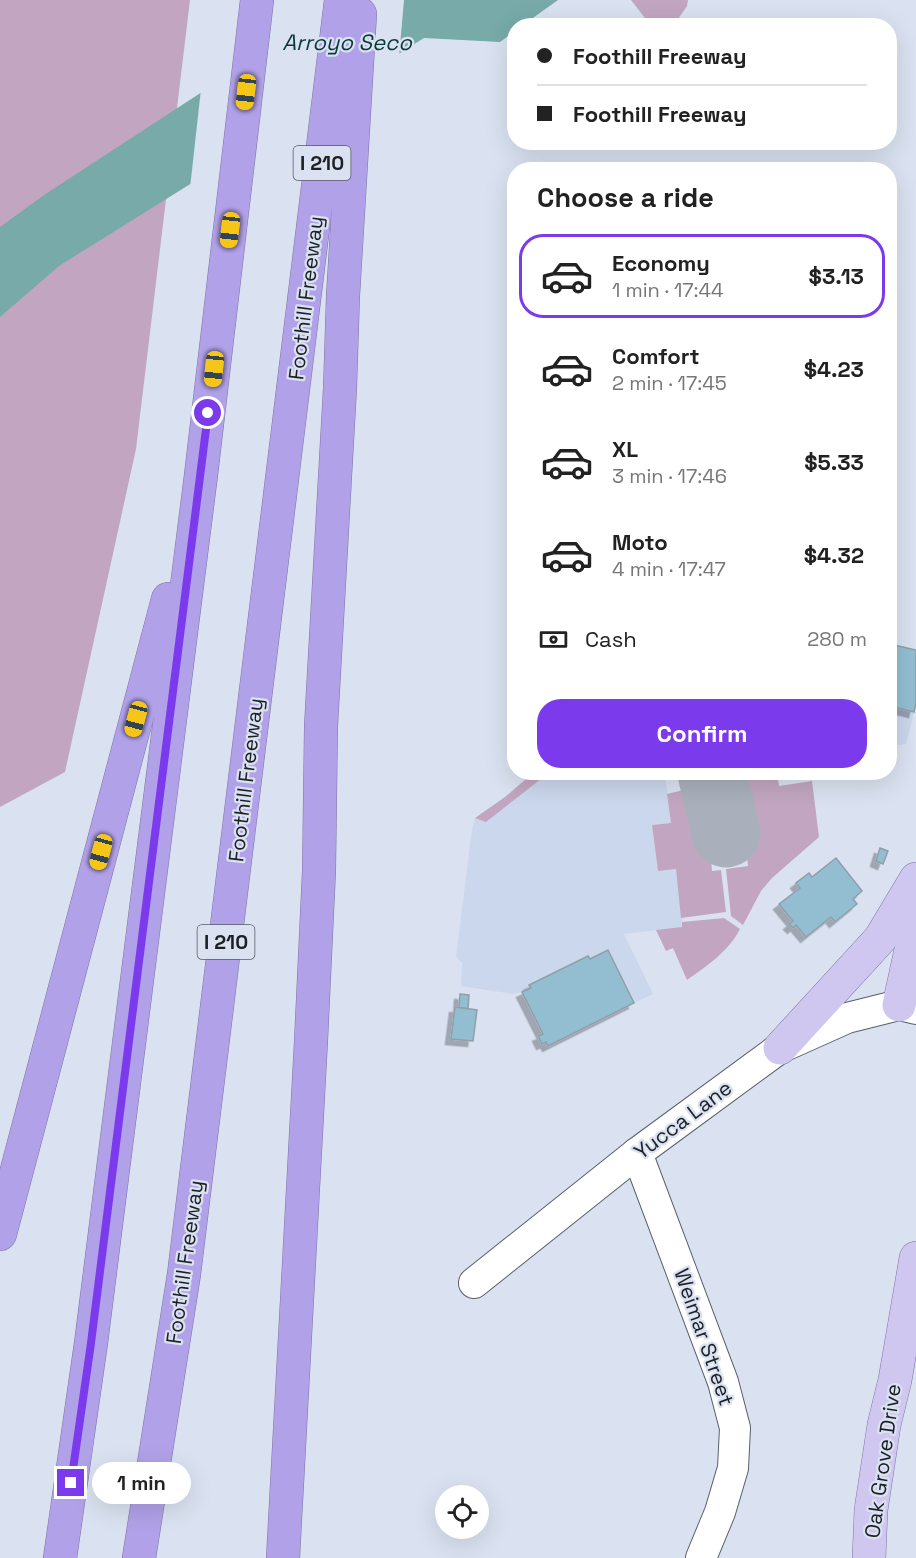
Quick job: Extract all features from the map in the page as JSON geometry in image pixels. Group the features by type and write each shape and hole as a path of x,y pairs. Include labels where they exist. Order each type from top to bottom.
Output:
{"highway":[{"path":"60,1558 91,1343 201,475 257,0"},
{"name":"Foothill Freeway","path":"139,1558 184,1274 303,326 341,0"},
{"path":"283,1558 316,939 321,726 361,0"},
{"path":"0,1234 201,475"}],"main road":[{"path":"780,1048 880,939 916,879"},
{"path":"908,1007 916,927"},
{"name":"Oak Grove Drive","path":"869,1558 871,1510 884,1425 895,1380 916,1258"}],"street":[{"name":"Yucca Lane","path":"474,1283 637,1153 780,1048 847,1018 908,1007"},
{"name":"Weimar Street","path":"637,1153 723,1382 735,1428 733,1468 720,1512 701,1558"}],"shaded area":[{"path":"0,0 190,0 136,449 65,772 0,807"},
{"path":"631,0 688,0 687,6 679,18 645,18"},
{"path":"897,708 914,712 906,744 897,745"},
{"path":"525,780 540,780 486,822 475,818"},
{"path":"540,780 666,780 671,823 652,825 658,871 676,869 683,927 624,934 653,994 634,1003 608,950 590,959 588,956 530,985 531,988 522,992 513,994 461,986 462,963 456,957 472,829 475,818 486,821"},
{"path":"726,780 778,780 779,786 812,781 819,837 772,878 761,891 743,925 731,916 726,869 748,866 744,832 732,832 722,789"},
{"path":"704,785 711,792 720,834 709,835 712,871 721,870 726,912 681,918 676,869 658,871 652,825 671,823 667,794"},
{"path":"724,918 740,929 717,958 687,980 673,948 666,951 656,930 682,927 682,922"}],"water":[{"name":"Arroyo Seco","path":"343,0 558,0 533,18 507,18 507,37 500,42 424,38 59,266 0,317 0,227 44,195"}],"pier":[{"path":"338,0 404,0 399,57 190,188 201,89"}],"building":[{"path":"897,646 916,650 914,712 897,708"},
{"path":"880,848 888,851 883,864 876,861"},
{"path":"836,858 862,891 853,899 857,904 835,922 831,917 806,937 796,925 793,928 789,924 793,921 779,904 800,888 796,883 809,873 812,877"},
{"path":"608,950 634,1003 548,1046 546,1042 542,1044 538,1036 543,1034 522,992 531,988 529,985 588,956 590,959"},
{"path":"460,994 469,995 468,1009 459,1008"},
{"path":"455,1007 477,1010 473,1041 451,1039"}],"taxiway":[{"path":"714,780 726,833"}],"route":[{"path":"71,1483 91,1343 208,413"}]}
